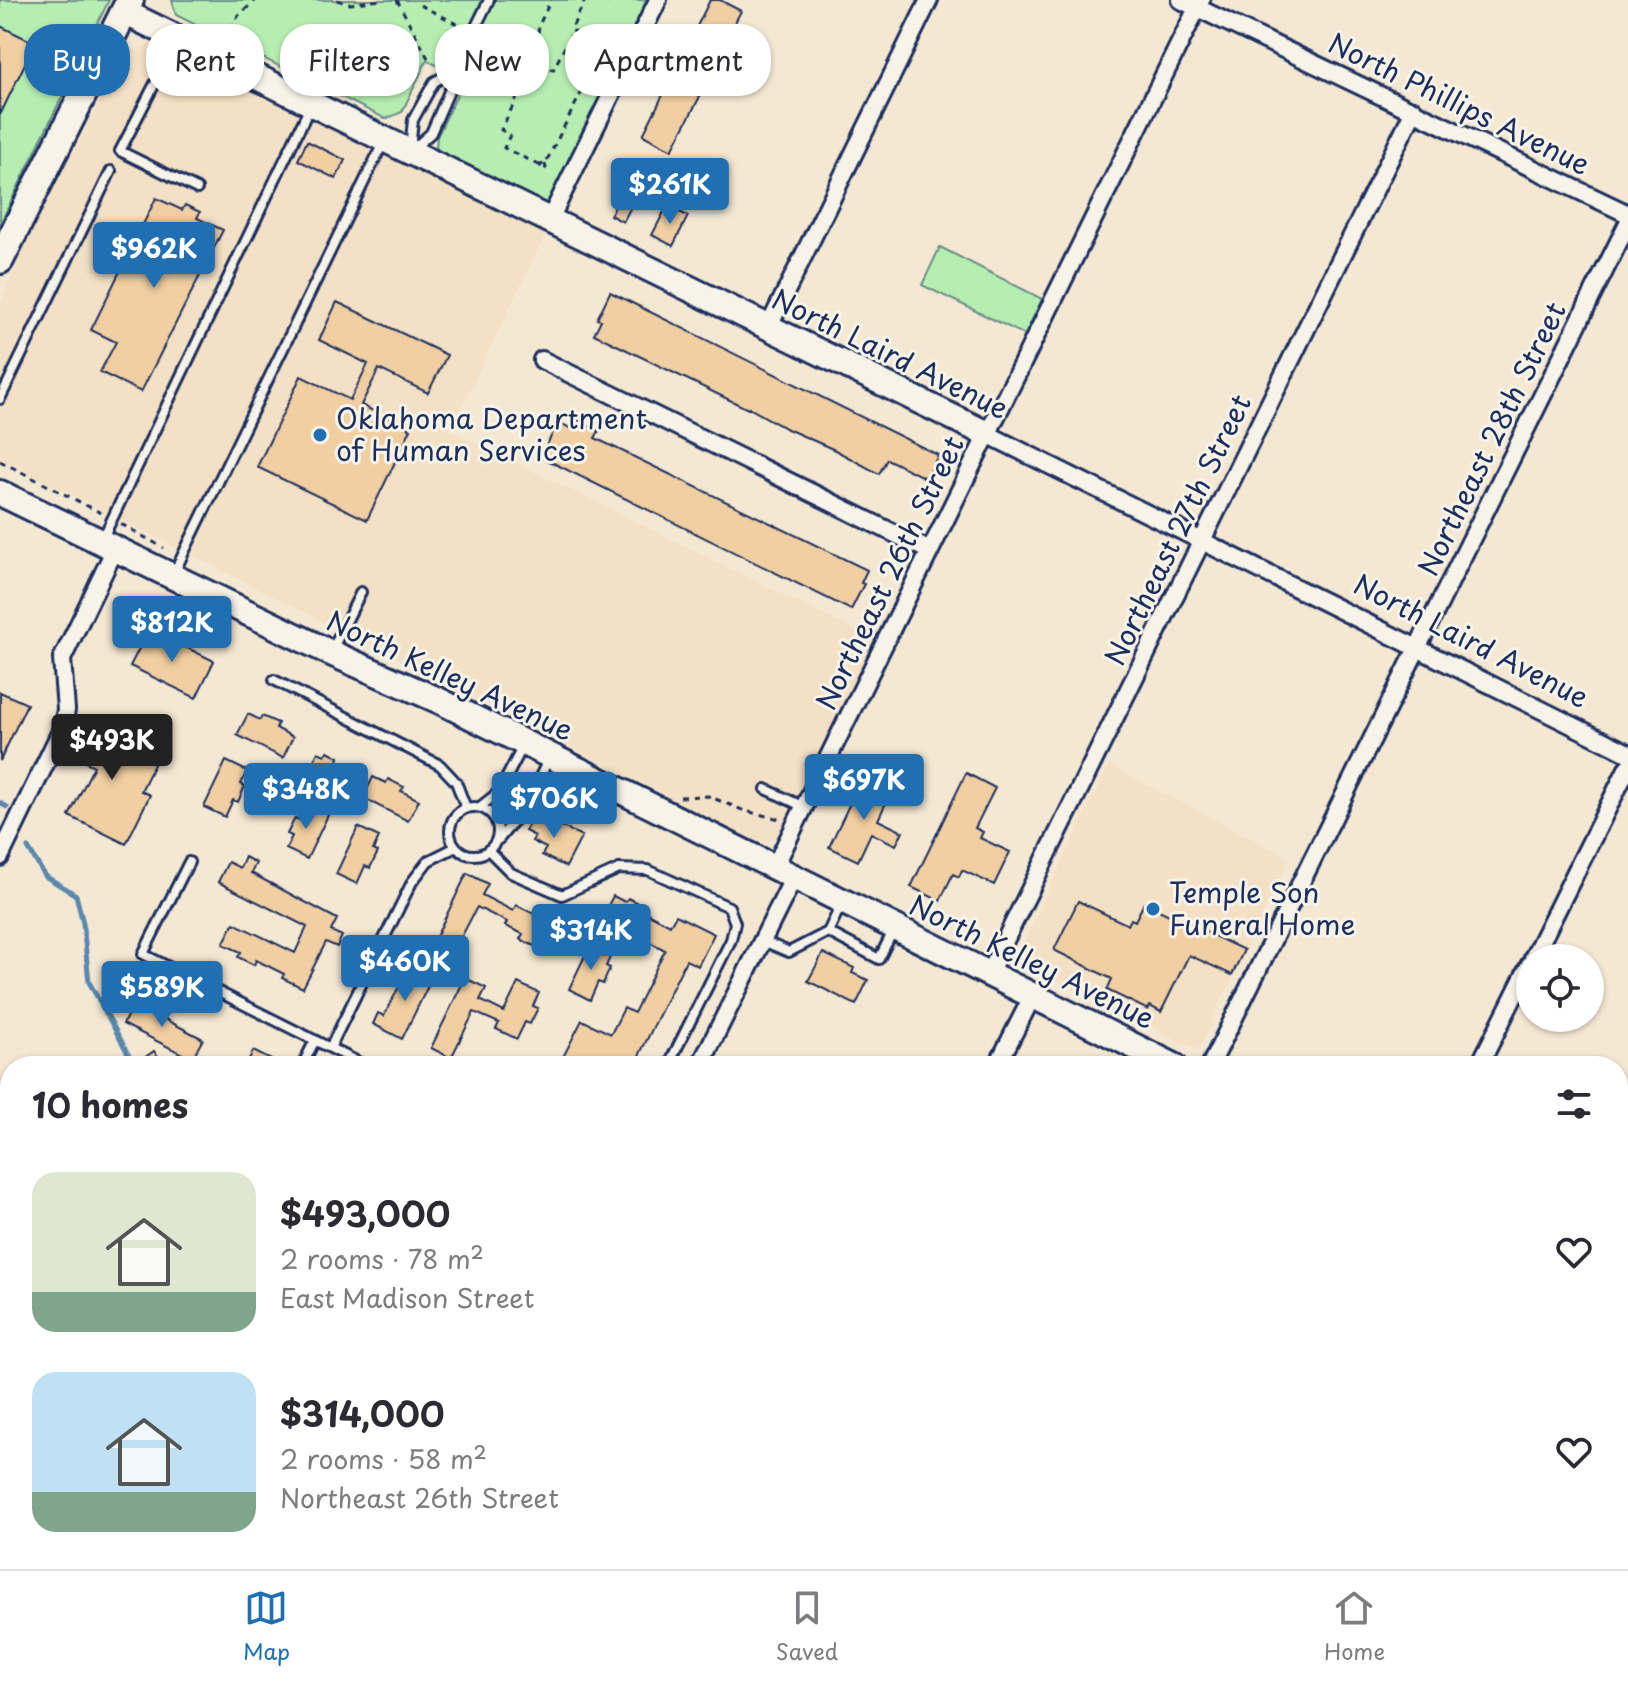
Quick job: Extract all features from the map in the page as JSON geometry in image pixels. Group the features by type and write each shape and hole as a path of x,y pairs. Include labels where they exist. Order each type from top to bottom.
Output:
{"main road":[{"name":"North Laird Avenue","path":"127,6 155,24"},
{"path":"0,260 127,6"},
{"name":"North Laird Avenue","path":"264,81 987,434"},
{"name":"North Kelley Avenue","path":"0,493 331,653 440,701 1154,1056"}],"street":[{"path":"549,221 658,0"},
{"path":"768,328 929,0"},
{"name":"North Phillips Avenue","path":"1181,0 1199,4 1628,214"},
{"name":"Northeast 26th Street","path":"705,1056 763,941 804,807 1199,4"},
{"name":"Northeast 27th Street","path":"989,973 1414,110"},
{"name":"Northeast 28th Street","path":"1215,1056 1628,223"},
{"path":"542,360 930,551"},
{"name":"North Laird Avenue","path":"987,434 1628,753"},
{"path":"0,857 62,729 66,710 62,659 108,545"},
{"path":"1540,944 1628,767"},
{"path":"1484,1056 1516,992"},
{"path":"1002,1056 1033,995"}],"lane":[{"path":"477,24 489,0"},
{"path":"409,152 413,120 435,81"},
{"path":"148,96 120,151 197,189"},
{"path":"409,152 431,133 447,96"},
{"path":"108,545 312,105"},
{"path":"173,575 385,140"},
{"path":"0,399 111,171"},
{"path":"331,653 361,592"},
{"path":"274,680 440,765 456,782 466,808"},
{"path":"524,743 499,792 480,807 459,812 451,825 452,841 469,855 477,855 496,843 526,806 550,756"},
{"path":"766,789 804,807"},
{"path":"480,807 497,821 496,843"},
{"path":"330,1048 412,882 428,861 456,847"},
{"path":"488,850 511,873 562,895 619,869 648,870 729,907 735,923 731,940 673,1056"},
{"path":"189,862 143,954 346,1056"},
{"path":"763,941 789,952 828,932 843,902"},
{"path":"828,932 879,959 895,927"},
{"path":"307,1056 315,1040"}],"path":[{"path":"233,24 256,0"},
{"path":"337,0 350,4 380,0"},
{"path":"397,0 429,60"},
{"path":"539,24 551,0"},
{"path":"574,24 585,0"},
{"path":"598,0 609,5"},
{"path":"420,5 457,24"},
{"path":"549,68 553,70 565,47"},
{"path":"518,96 501,130 510,135 504,148 542,165 579,96"}],"shaded area":[{"path":"146,45 146,96 264,95 547,231 450,430 877,641 782,828 774,838 766,842 755,840 0,458 0,305 25,243 103,96 130,96 130,51"},
{"name":"Temple Son Funeral Home","path":"1109,765 1290,858 1198,1050 1015,960"}],"green space":[{"path":"0,0 109,0 97,24 24,24 24,96 62,96 0,224"},
{"path":"172,0 653,0 641,24 565,24 565,96 605,96 551,204 545,207 440,154 436,147 437,137 456,96 549,96 549,24 435,24 435,64 427,60 419,77 419,24 280,24 280,67 264,59 264,24 194,24 176,15"},
{"path":"340,96 410,96 402,112 386,119"},
{"path":"940,247 1042,299 1025,335 922,285"}],"building":[{"path":"710,0 720,0 741,11 734,24 698,24"},
{"path":"0,26 24,38 24,66 0,115"},
{"path":"662,96 700,96 672,150 643,135"},
{"path":"307,141 345,160 336,179 298,160"},
{"path":"622,180 640,190 623,222 610,215 616,205 610,202"},
{"path":"156,198 182,210 185,205 200,212 197,218 223,230 141,392 100,372 116,342 91,330"},
{"path":"667,206 688,216 673,246 652,235"},
{"path":"610,292 938,455 927,479 887,459 879,474 594,334 601,320 597,319"},
{"path":"337,302 447,355 428,393 379,369 361,405 411,429 367,520 257,467 301,376 350,400 368,364 319,340"},
{"path":"575,419 599,431 595,438 867,570 861,583 864,584 851,610 541,457 558,422 570,428"},
{"path":"149,629 214,661 196,698 130,666"},
{"path":"0,692 27,704 0,761"},
{"path":"248,714 278,723 276,728 293,737 283,758 237,735"},
{"path":"87,721 158,756 141,791 150,795 126,844 69,816 94,766 70,754"},
{"path":"328,751 345,765 336,783 309,770 318,752 325,755"},
{"path":"226,761 247,771 238,802 233,800 225,817 204,807"},
{"path":"966,773 995,788 975,828 983,832 980,838 1010,852 994,885 962,870 959,877 953,874 940,901 911,887"},
{"path":"373,777 386,783 388,779 404,787 401,791 419,800 408,821 363,798"},
{"path":"861,780 890,794 878,820 903,832 896,845 871,833 858,861 829,847"},
{"path":"308,803 329,813 307,859 286,849 292,836 287,834 295,818 300,820"},
{"path":"534,814 582,836 566,867 542,855 546,848 532,841 535,836 525,831"},
{"path":"358,827 379,837 373,850 378,852 370,868 365,866 357,884 336,874"},
{"path":"245,857 256,863 251,873 337,919 331,931 342,936 337,947 326,942 303,988 256,960 254,965 238,957 241,952 223,944 234,923 295,953 307,927 218,882 228,862 240,868"},
{"path":"467,873 488,884 482,895 513,911 516,905 561,927 551,948 539,942 536,947 520,939 523,934 505,926 507,922 477,907 453,953 433,943"},
{"path":"613,896 625,902 628,898 643,906 641,910 670,925 676,915 714,934 698,966 686,960 639,1056 564,1056 582,1020 611,1034 624,1008 634,1013 665,950 602,917"},
{"path":"1078,901 1128,925 1131,919 1135,921 1144,903 1244,950 1232,975 1189,955 1161,1012 1150,1006 1148,1010 1107,990 1112,979 1054,950"},
{"path":"591,943 612,953 603,984 598,982 590,1000 569,989"},
{"path":"823,953 854,968 852,973 868,980 856,1005 808,981"},
{"path":"410,965 433,976 402,1039 373,1024 378,1013 384,1016"},
{"path":"465,978 486,988 480,1000 504,1012 518,983 539,993 533,1006 538,1008 530,1024 525,1022 517,1039 496,1029 499,1023 474,1012 452,1056 431,1048"},
{"path":"151,999 162,1004 157,1015 203,1039 194,1056 186,1056 123,1024 133,1004 145,1010"}],"waterway":[{"path":"0,803 7,807"},
{"path":"28,848 45,876 76,895 83,923 89,982 130,1056"}],"place":[{"name":"Oklahoma Department of Human Services","path":"320,435"},
{"name":"Temple Son Funeral Home","path":"1153,909"}]}
